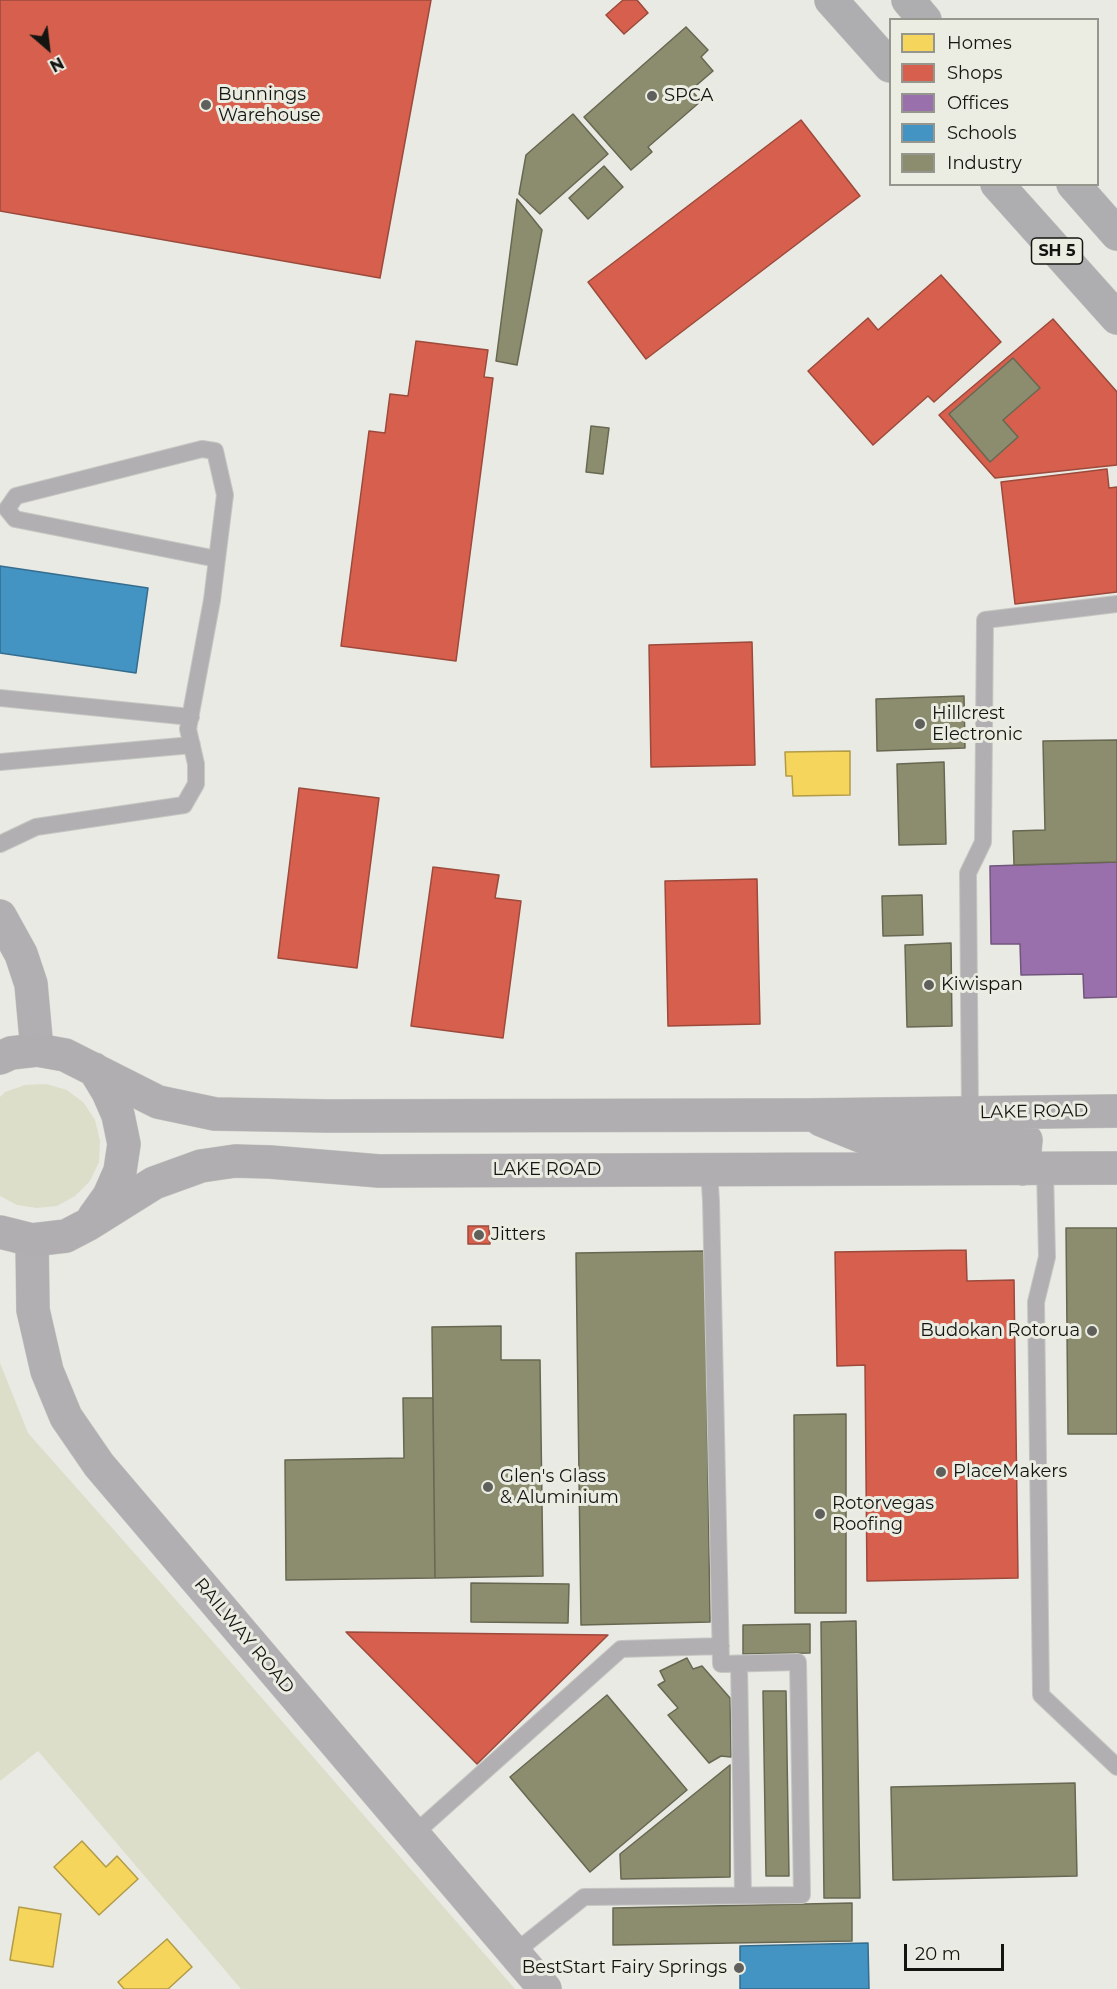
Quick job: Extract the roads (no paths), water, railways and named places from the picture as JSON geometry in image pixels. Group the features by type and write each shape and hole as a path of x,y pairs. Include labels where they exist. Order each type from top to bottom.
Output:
{"highway":[{"path":"831,0 889,64"},
{"path":"908,0 923,18"},
{"name":"SH 5","path":"999,186 1117,318"},
{"path":"1075,186 1117,234"}],"main road":[{"name":"LAKE ROAD","path":"0,1058 11,1053 37,1050 65,1055 158,1102 215,1114 328,1116 808,1115 1117,1111"},
{"path":"87,1226 109,1196 120,1171 124,1144 118,1114 94,1069"},
{"name":"LAKE ROAD","path":"808,1115 862,1137 1026,1140 1034,1169"},
{"name":"LAKE ROAD","path":"32,1240 66,1236 87,1226 154,1183 201,1166 236,1161 379,1171 1117,1168"},
{"path":"0,1232 32,1240"}],"street":[{"path":"0,916 21,954 31,984 37,1050"},
{"name":"RAILWAY ROAD","path":"32,1240 33,1310 47,1371 66,1417 99,1465 545,1989"}],"lane":[{"path":"0,844 36,827 184,806 196,784 196,765 188,729 212,600 225,495 215,451 202,449 16,496 7,509 15,519 217,559"},
{"path":"970,1112 968,873 983,842 985,620 1117,604"},
{"path":"0,698 191,717"},
{"path":"0,762 192,745"},
{"path":"1034,1169 1047,1257 1036,1302 1041,1695 1117,1767"},
{"path":"514,1953 584,1897 802,1895 798,1662 721,1664 711,1201 708,1170"},
{"path":"413,1835 621,1649 721,1646"},
{"path":"739,1664 743,1896"}],"place":[{"name":"SPCA","path":"652,96"},
{"name":"Bunnings Warehouse","path":"206,105"},
{"name":"Hillcrest Electronic","path":"920,724"},
{"name":"Kiwispan","path":"929,985"},
{"name":"Jitters","path":"479,1235"},
{"name":"Budokan Rotorua","path":"1092,1331"},
{"name":"PlaceMakers","path":"941,1472"},
{"name":"Glen's Glass & Aluminium","path":"488,1487"},
{"name":"Rotorvegas Roofing","path":"820,1514"},
{"name":"BestStart Fairy Springs","path":"739,1968"}]}
